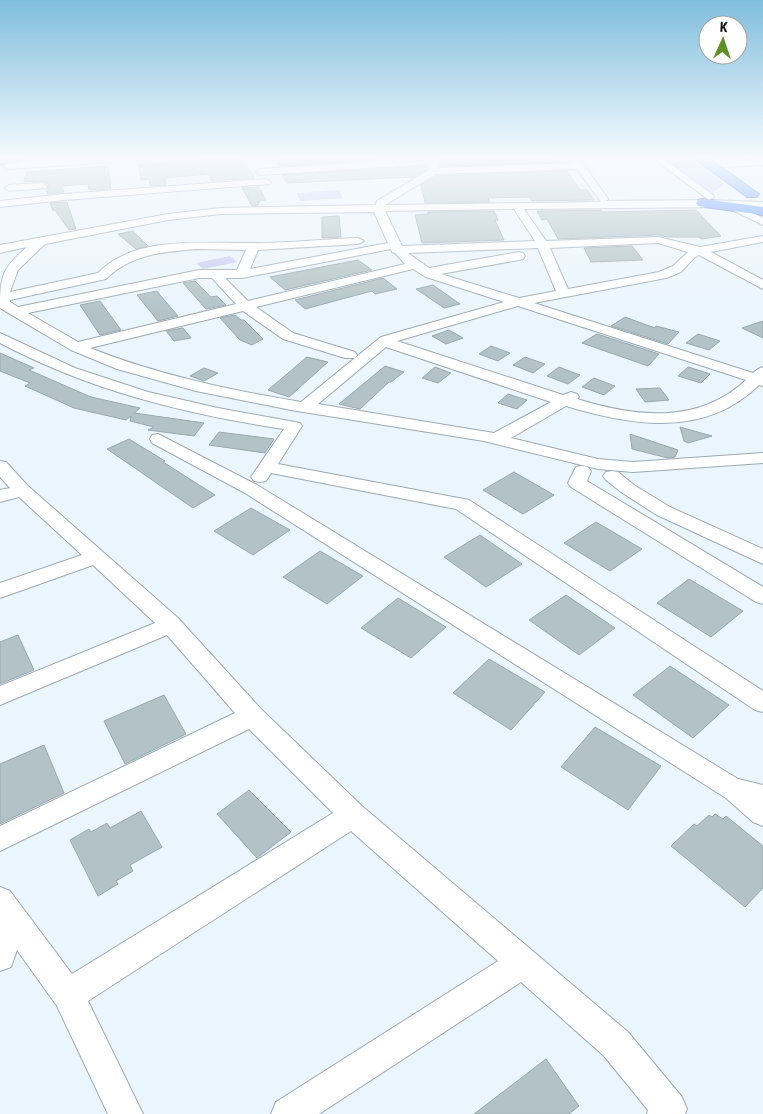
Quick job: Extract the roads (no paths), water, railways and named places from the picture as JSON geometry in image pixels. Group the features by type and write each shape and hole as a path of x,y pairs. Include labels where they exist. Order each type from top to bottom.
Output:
{"street":[{"path":"0,242 112,211"},
{"path":"0,250 150,220 239,211"},
{"path":"381,211 394,245 414,265 428,272 758,377 741,394 714,409 668,418 625,415 384,342"},
{"path":"520,211 544,248 564,294"},
{"path":"739,211 763,222"},
{"path":"150,220 170,249"},
{"path":"299,413 384,342 401,335 519,302 668,273 681,266 690,255 700,251 763,239"},
{"path":"44,240 10,270 3,285 4,307 62,353 119,376 165,389 484,445 582,471 612,476 655,477 763,468"},
{"path":"4,307 102,276 107,268 124,258 144,252 237,244 253,246 394,245 544,248 658,240 700,251 763,285"},
{"path":"4,307 198,274 242,274 394,245"},
{"path":"242,274 253,246"},
{"path":"428,272 544,248"},
{"path":"76,348 414,265"},
{"path":"215,274 245,306 288,336 350,355"},
{"path":"102,276 128,287"},
{"path":"251,489 299,413 350,355 371,337 503,297"},
{"path":"4,307 76,348 122,366 299,413"},
{"path":"401,335 570,398"},
{"path":"0,337 61,367 123,390 204,410 299,413 496,439 578,460 614,466 763,458"},
{"path":"496,439 570,398"},
{"path":"158,439 251,489 732,789 763,814"},
{"path":"0,466 22,490 170,624 252,716 353,815 616,1044 670,1109 664,1114"},
{"path":"266,467 462,504 763,703"},
{"path":"582,471 577,483 763,597"},
{"path":"612,476 628,490 649,503 763,557"},
{"path":"0,496 22,490"},
{"path":"0,590 96,557"},
{"path":"0,696 154,633 170,624"},
{"path":"0,839 252,716"},
{"path":"732,789 763,796"},
{"path":"68,995 353,815"},
{"path":"7,910 68,995 126,1114"},
{"path":"0,956 7,910"},
{"path":"288,1114 522,963"}]}
